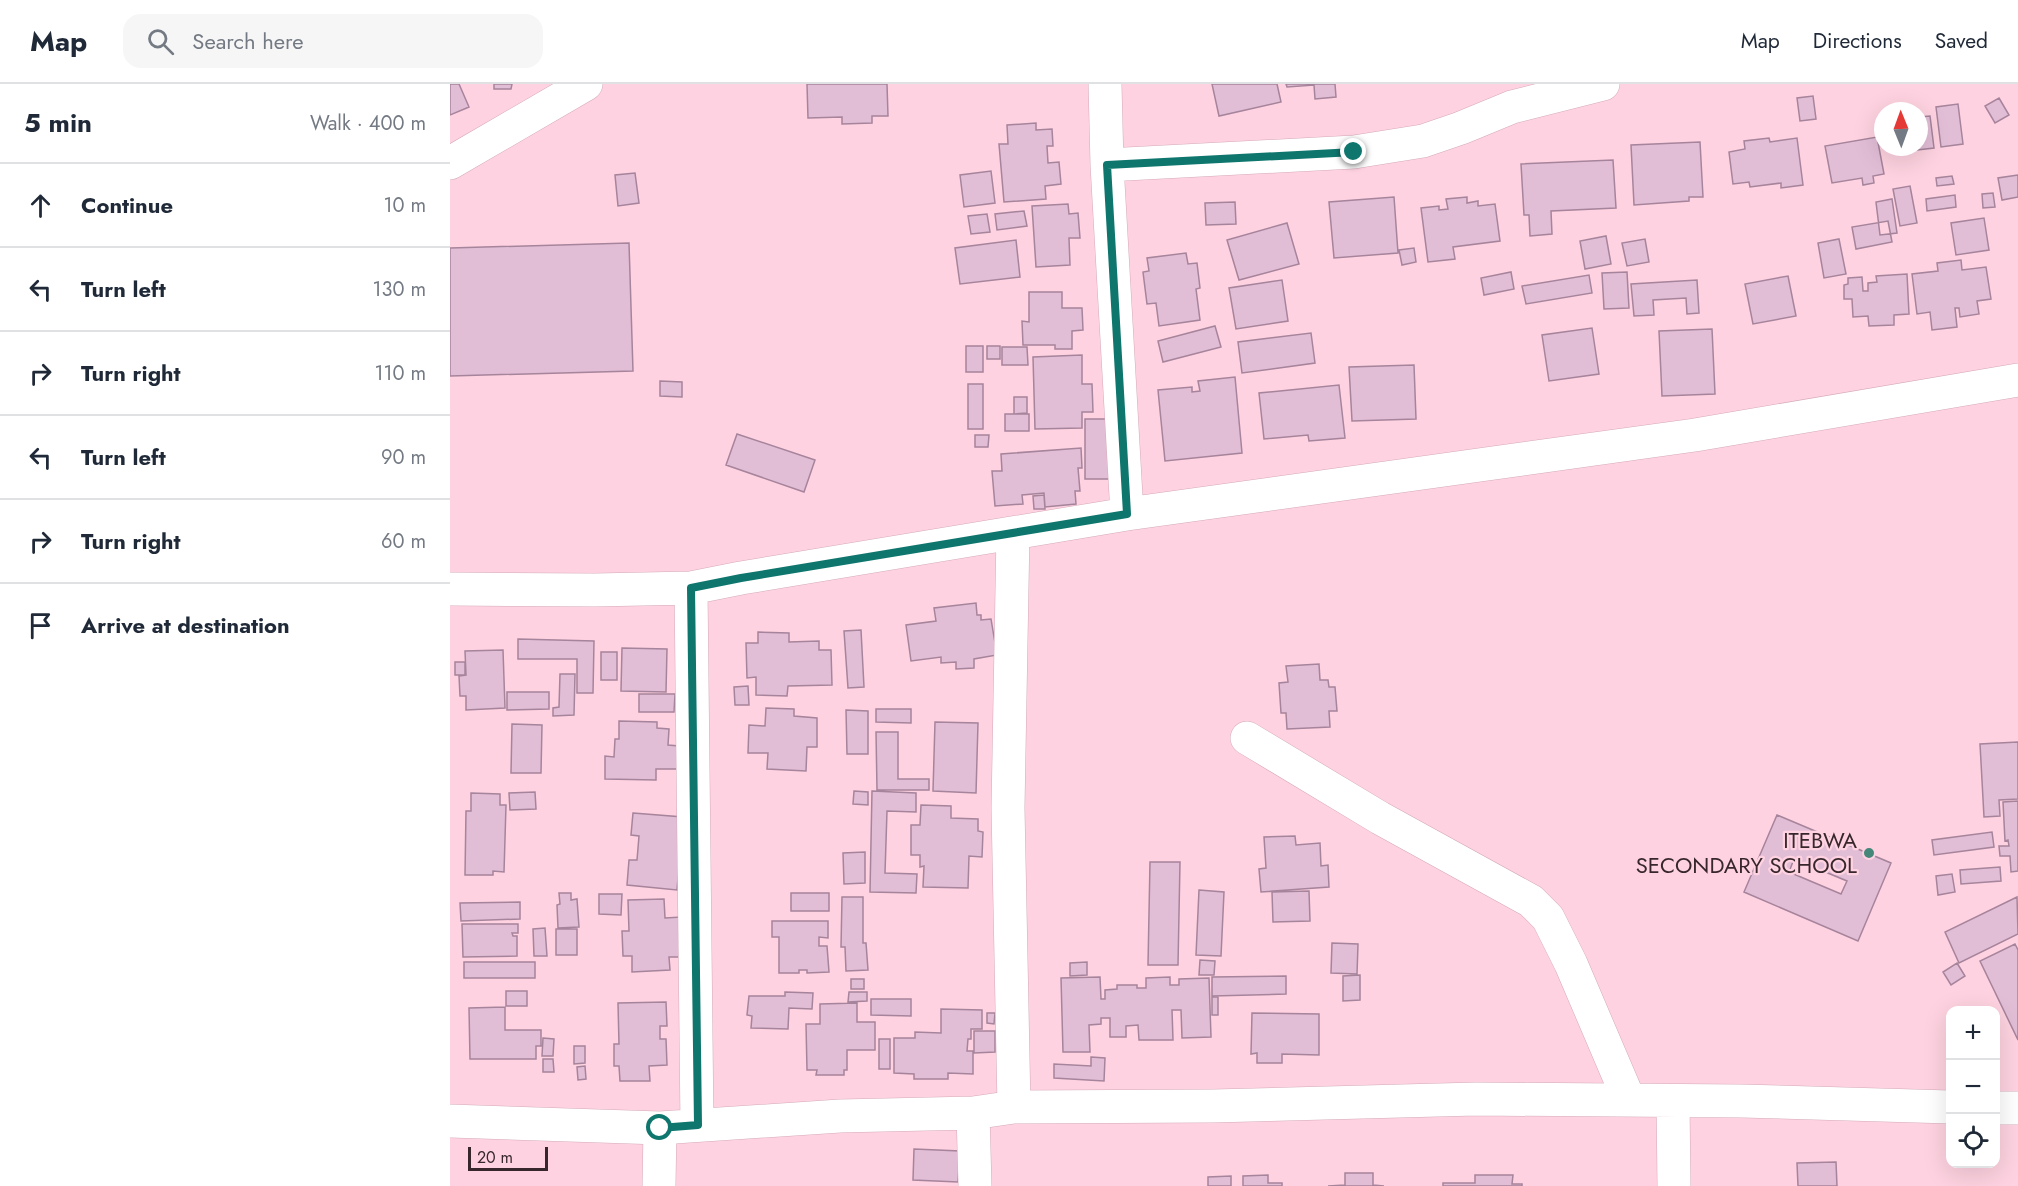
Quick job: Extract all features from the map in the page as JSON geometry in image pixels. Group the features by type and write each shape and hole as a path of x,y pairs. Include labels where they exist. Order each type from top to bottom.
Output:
{"street":[{"path":"450,163 586,84"},
{"path":"1105,84 1107,165 1127,514"},
{"path":"1107,165 1354,152 1423,141 1512,107 1604,84"},
{"path":"450,589 691,588 1127,514 1695,435 2018,380"},
{"path":"1013,533 1008,808 1014,1107"},
{"path":"691,588 698,1125"},
{"path":"1248,738 1380,818 1531,901 1548,918 1571,964 1629,1100"},
{"path":"450,1121 660,1128 840,1116 973,1113 1014,1107 1213,1106 1476,1099 1946,1107"},
{"path":"1673,1101 1674,1186"},
{"path":"2000,1108 2018,1108"},
{"path":"973,1113 975,1186"},
{"path":"659,1186 660,1128"}],"building":[{"path":"450,84 459,84 469,107 450,115"},
{"path":"494,84 512,84 511,89 494,89"},
{"path":"807,84 887,84 888,116 872,116 872,123 842,124 842,117 808,118"},
{"path":"1212,84 1277,84 1281,102 1219,116"},
{"path":"1286,84 1335,84 1336,97 1315,99 1314,85 1287,87"},
{"path":"1813,96 1816,119 1800,121 1797,98"},
{"path":"1999,98 2009,115 1995,123 1985,106"},
{"path":"1958,104 1963,144 1941,147 1936,107"},
{"path":"1928,116 1930,116 1934,148 1928,149"},
{"path":"1036,123 1036,130 1052,129 1053,146 1047,146 1048,163 1059,162 1061,184 1045,186 1046,199 1004,202 999,144 1008,144 1007,125"},
{"path":"1769,138 1770,142 1797,138 1803,185 1781,188 1781,183 1750,187 1749,182 1733,184 1729,152 1745,149 1744,141"},
{"path":"1874,138 1874,156 1881,156 1884,174 1873,176 1874,183 1863,185 1862,178 1832,183 1825,146"},
{"path":"1700,142 1703,197 1689,197 1689,201 1634,205 1631,145"},
{"path":"1613,160 1616,208 1551,211 1552,234 1530,236 1529,215 1524,215 1521,164"},
{"path":"991,171 995,203 964,207 960,175"},
{"path":"635,173 639,203 618,206 615,175"},
{"path":"2018,175 2018,197 2002,200 1998,178"},
{"path":"1952,176 1954,184 1937,186 1936,178"},
{"path":"1910,186 1917,223 1900,226 1893,189"},
{"path":"1993,193 1995,207 1983,208 1982,194"},
{"path":"1955,195 1956,207 1927,211 1926,199"},
{"path":"1394,197 1398,253 1334,258 1329,202"},
{"path":"1467,197 1467,203 1478,201 1478,206 1495,204 1500,241 1453,247 1455,259 1428,262 1421,208 1439,206 1439,210 1448,209 1446,199"},
{"path":"1892,199 1897,233 1880,235 1876,202"},
{"path":"1235,202 1236,224 1206,225 1205,203"},
{"path":"1068,204 1069,214 1078,213 1080,238 1069,238 1070,265 1036,267 1032,206"},
{"path":"1024,211 1027,226 997,230 995,214"},
{"path":"987,214 990,232 971,234 968,216"},
{"path":"1984,218 1989,250 1956,255 1951,223"},
{"path":"1888,221 1892,242 1856,249 1852,227"},
{"path":"1287,223 1299,264 1239,280 1227,240"},
{"path":"1606,236 1611,264 1585,269 1580,241"},
{"path":"1645,239 1649,262 1627,266 1622,243"},
{"path":"1839,239 1846,274 1824,278 1818,243"},
{"path":"1016,240 1020,277 960,284 955,248"},
{"path":"629,243 633,371 450,376 450,248"},
{"path":"1414,248 1416,262 1402,265 1399,250"},
{"path":"1186,253 1188,264 1197,263 1200,288 1196,289 1200,320 1159,326 1156,303 1147,304 1143,272 1149,271 1147,258"},
{"path":"1961,260 1962,270 1986,267 1991,299 1977,301 1979,314 1960,317 1959,308 1955,308 1957,327 1932,330 1930,312 1917,314 1912,274 1938,271 1937,263"},
{"path":"1511,272 1514,289 1484,295 1481,278"},
{"path":"1627,272 1629,308 1604,309 1602,273"},
{"path":"1907,274 1909,314 1894,315 1894,325 1869,326 1868,316 1853,317 1852,299 1844,299 1844,285 1848,284 1848,278 1862,277 1863,291 1868,291 1868,283 1877,282 1876,276"},
{"path":"1589,275 1592,293 1526,304 1522,286"},
{"path":"1788,276 1796,316 1753,324 1745,284"},
{"path":"1282,280 1288,321 1236,329 1229,288"},
{"path":"1697,280 1699,313 1687,314 1686,298 1653,300 1654,315 1634,316 1631,284"},
{"path":"1029,292 1062,292 1062,308 1082,308 1083,330 1072,331 1072,349 1055,349 1055,345 1023,345 1022,321 1029,322"},
{"path":"1215,326 1221,347 1163,362 1158,341"},
{"path":"1592,328 1599,374 1549,381 1542,335"},
{"path":"1712,329 1715,394 1662,396 1659,331"},
{"path":"1311,333 1315,363 1242,373 1238,342"},
{"path":"966,346 983,346 983,372 966,372"},
{"path":"987,346 1000,346 1000,359 987,359"},
{"path":"1002,347 1027,347 1028,365 1002,365"},
{"path":"1082,355 1082,384 1092,384 1093,412 1082,412 1082,428 1035,429 1033,357"},
{"path":"1414,365 1416,419 1352,421 1349,367"},
{"path":"1235,377 1242,453 1165,461 1158,390 1192,387 1192,392 1200,391 1198,381"},
{"path":"660,381 682,382 682,397 660,396"},
{"path":"968,384 983,384 983,429 968,429"},
{"path":"1339,385 1345,438 1309,441 1308,435 1264,439 1259,393"},
{"path":"1014,397 1027,397 1027,413 1014,414"},
{"path":"1005,414 1029,414 1029,431 1005,431"},
{"path":"1085,419 1115,419 1114,479 1085,479"},
{"path":"737,434 815,460 804,492 726,465"},
{"path":"975,435 989,435 988,447 975,447"},
{"path":"1081,448 1082,468 1078,468 1080,491 1075,491 1076,504 1045,507 1044,493 1022,495 1023,504 995,506 992,471 1002,471 1001,454"},
{"path":"1044,495 1045,509 1034,509 1033,496"},
{"path":"976,603 977,615 981,615 981,620 991,619 997,655 974,659 974,668 956,669 956,662 941,663 941,657 911,661 906,625 936,621 934,608"},
{"path":"861,630 864,687 848,688 844,631"},
{"path":"758,632 789,633 789,642 819,641 819,650 831,650 832,685 788,686 787,696 756,695 756,677 747,678 746,643 758,643"},
{"path":"518,639 594,641 593,693 577,693 577,659 518,659"},
{"path":"622,648 667,649 666,692 621,691"},
{"path":"503,650 505,708 466,710 466,696 460,696 459,676 466,675 465,651"},
{"path":"601,652 617,652 617,680 601,680"},
{"path":"455,662 465,662 465,675 455,675"},
{"path":"1319,664 1320,680 1328,680 1329,687 1335,687 1337,711 1329,711 1330,727 1287,729 1286,713 1281,713 1279,683 1288,682 1286,666"},
{"path":"560,674 575,674 574,715 553,716 553,708 559,707"},
{"path":"748,686 749,705 735,705 734,687"},
{"path":"507,692 549,692 549,709 507,710"},
{"path":"639,694 675,694 674,712 639,712"},
{"path":"766,708 794,709 794,716 817,718 817,747 807,747 806,771 767,769 768,753 748,753 749,725 765,726"},
{"path":"876,709 911,709 911,723 876,722"},
{"path":"846,710 868,711 868,754 847,754"},
{"path":"619,721 657,722 657,728 669,729 668,745 679,746 679,769 656,769 656,780 605,779 605,756 614,757 615,739 619,739"},
{"path":"935,722 978,723 976,793 933,791"},
{"path":"512,724 542,725 541,773 511,773"},
{"path":"876,732 898,732 898,779 929,779 929,790 877,790"},
{"path":"2018,742 2018,799 1999,800 2000,816 1984,817 1980,744"},
{"path":"854,791 868,792 868,805 853,804"},
{"path":"872,791 916,793 916,812 887,811 885,873 917,874 916,893 870,892"},
{"path":"535,792 536,809 510,810 509,793"},
{"path":"471,793 500,794 500,805 506,805 504,872 493,871 493,875 465,875 466,811 471,811"},
{"path":"2018,801 2018,871 2011,872 2010,856 2000,856 1999,846 2009,846 2008,840 2005,841 2003,802"},
{"path":"921,805 951,806 951,818 978,819 978,831 983,832 982,857 969,856 968,888 923,887 924,866 920,867 920,855 911,855 911,825 920,825"},
{"path":"633,813 683,817 677,890 627,885 629,860 637,860 639,836 631,835"},
{"path":"1777,815 1891,863 1858,941 1744,892","holes":["1794,859 1847,881 1841,894 1789,872"]},
{"path":"1992,832 1994,847 1934,855 1932,840"},
{"path":"1295,836 1296,845 1320,843 1321,866 1328,865 1329,887 1261,892 1259,869 1266,868 1264,837"},
{"path":"865,852 865,883 844,884 843,853"},
{"path":"1150,862 1180,862 1178,965 1148,965"},
{"path":"2000,867 2001,881 1961,884 1960,870"},
{"path":"1952,874 1955,892 1938,895 1936,876"},
{"path":"1199,890 1224,892 1221,956 1196,955"},
{"path":"1309,891 1310,921 1273,922 1272,892"},
{"path":"559,893 571,893 571,900 577,899 579,927 558,928"},
{"path":"791,893 829,893 829,911 791,911"},
{"path":"599,894 622,894 621,915 599,914"},
{"path":"842,897 863,897 863,943 866,943 868,970 846,971 845,947 841,947"},
{"path":"2017,897 2018,934 1959,963 1945,932"},
{"path":"664,899 665,918 682,917 683,950 679,951 679,957 669,957 670,970 632,972 632,956 623,956 622,931 629,931 628,900"},
{"path":"520,902 520,919 461,921 460,903"},
{"path":"772,921 828,921 828,938 819,937 819,946 827,946 829,972 807,973 807,970 799,970 799,973 779,973 779,937 772,937"},
{"path":"462,924 518,924 518,933 512,933 513,936 517,936 517,956 463,957"},
{"path":"545,928 547,956 534,956 533,929"},
{"path":"556,929 577,929 577,955 556,955"},
{"path":"1332,943 1358,944 1357,974 1331,973"},
{"path":"2015,944 2018,950 2018,1040 1980,961"},
{"path":"1200,960 1215,961 1214,975 1199,975"},
{"path":"464,962 535,962 535,978 464,978"},
{"path":"1087,962 1087,975 1070,976 1070,963"},
{"path":"1957,963 1965,976 1951,985 1943,972"},
{"path":"1360,975 1360,1000 1343,1001 1343,976"},
{"path":"1286,976 1286,994 1212,996 1212,977"},
{"path":"1100,977 1101,999 1105,999 1105,990 1117,989 1117,985 1137,985 1137,988 1146,988 1146,978 1170,977 1170,985 1179,985 1179,979 1209,978 1211,1037 1182,1038 1181,1010 1172,1010 1173,1040 1139,1040 1138,1025 1126,1026 1126,1037 1110,1037 1110,1018 1101,1018 1101,1024 1089,1025 1090,1052 1063,1052 1061,978"},
{"path":"851,979 864,979 864,989 851,989"},
{"path":"506,991 527,991 527,1006 506,1006"},
{"path":"785,992 813,993 812,1009 789,1008 788,1029 751,1028 752,1016 747,1015 749,996 785,996"},
{"path":"849,992 867,992 867,1001 848,1002"},
{"path":"1212,997 1218,997 1218,1015 1212,1015"},
{"path":"871,999 911,999 911,1016 871,1015"},
{"path":"666,1002 667,1026 660,1026 660,1039 666,1039 667,1065 649,1066 650,1081 620,1081 619,1066 614,1066 614,1044 619,1044 618,1003"},
{"path":"857,1003 857,1022 875,1022 875,1050 847,1050 847,1070 844,1070 844,1075 816,1075 817,1070 807,1070 806,1024 820,1024 820,1004"},
{"path":"505,1007 505,1030 541,1030 541,1046 536,1046 536,1059 470,1059 469,1008"},
{"path":"941,1009 982,1010 982,1029 971,1029 971,1039 968,1039 967,1051 973,1051 973,1074 948,1073 948,1079 914,1079 914,1074 894,1073 894,1038 915,1038 915,1032 941,1033"},
{"path":"987,1013 995,1013 994,1024 987,1023"},
{"path":"1252,1013 1319,1014 1319,1055 1282,1054 1282,1063 1257,1063 1257,1053 1251,1054"},
{"path":"974,1031 995,1031 995,1052 974,1053"},
{"path":"543,1038 554,1039 553,1056 542,1056"},
{"path":"879,1039 890,1039 890,1069 879,1069"},
{"path":"574,1046 585,1046 585,1063 574,1064"},
{"path":"1091,1057 1105,1058 1104,1081 1054,1078 1054,1064 1091,1066"},
{"path":"543,1059 553,1059 554,1072 543,1072"},
{"path":"585,1066 586,1079 578,1080 577,1067"},
{"path":"914,1149 960,1151 958,1182 913,1180"},
{"path":"1836,1162 1837,1186 1798,1186 1797,1163"},
{"path":"1345,1173 1373,1173 1373,1185 1384,1186 1328,1186 1345,1185"},
{"path":"1268,1175 1268,1183 1282,1183 1282,1186 1243,1186 1243,1176"},
{"path":"1475,1175 1513,1175 1512,1184 1522,1184 1522,1186 1443,1186 1443,1183 1475,1183"},
{"path":"1231,1176 1231,1186 1208,1186 1208,1177"}],"place":[{"name":"ITEBWA SECONDARY SCHOOL","path":"1869,853"}],"route":[{"path":"660,1128 698,1125 691,588 1127,514 1107,165 1354,152"}]}
